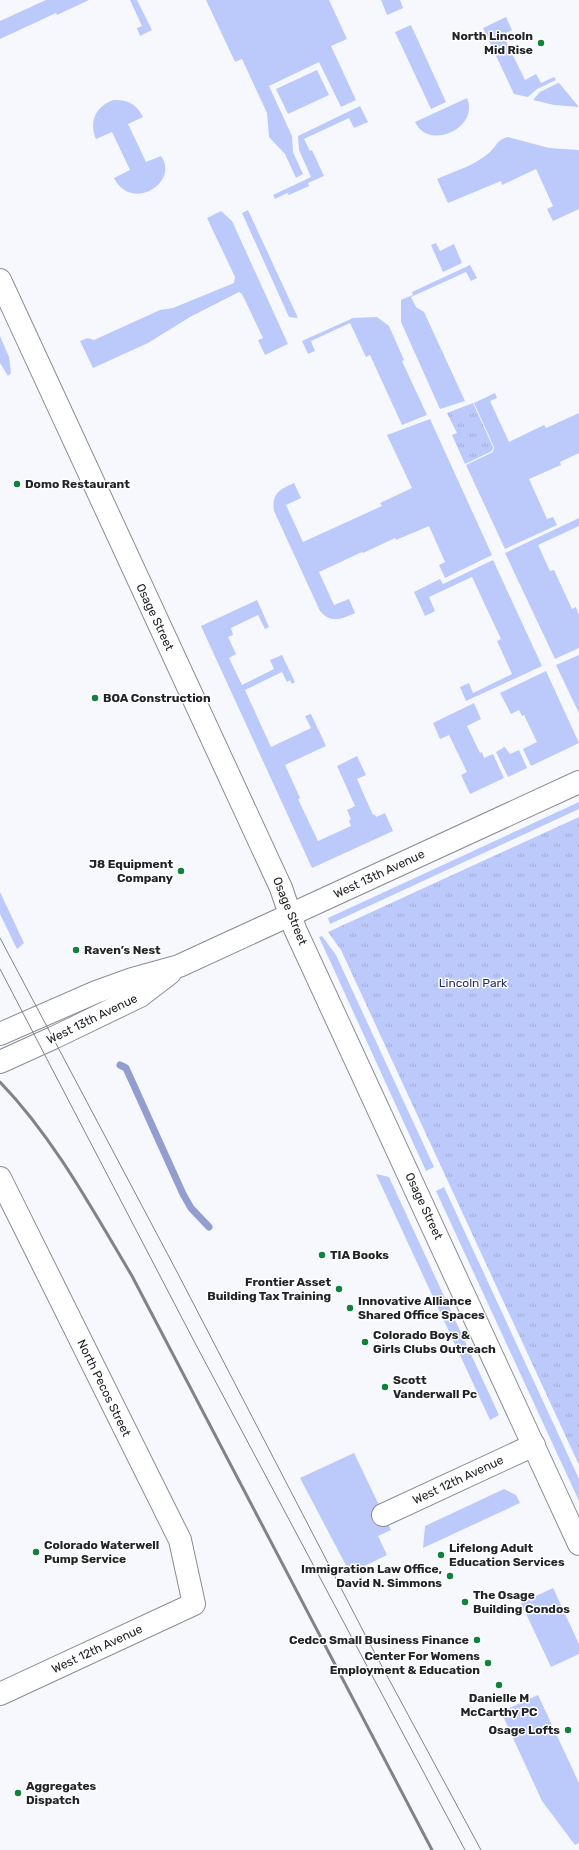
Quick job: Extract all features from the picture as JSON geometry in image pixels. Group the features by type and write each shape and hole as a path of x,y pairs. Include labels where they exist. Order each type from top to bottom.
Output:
{"street":[{"name":"Osage Street","path":"0,280 281,888 295,929 579,1544"},
{"name":"West 13th Avenue","path":"0,1034 96,992 132,979 179,966 579,782"},
{"name":"West 13th Avenue","path":"0,1062 140,996 179,966"},
{"name":"North Pecos Street","path":"0,1178 180,1540 194,1604"},
{"name":"West 12th Avenue","path":"383,1515 534,1446"},
{"name":"West 12th Avenue","path":"0,1694 194,1604"}],"green space":[{"path":"46,0 89,0 57,15 56,13 0,39 0,21"},
{"path":"130,0 137,0 152,30 140,36 137,28 142,26"},
{"path":"206,0 329,0 347,39 331,46 356,100 341,107 319,62 269,86 292,136 293,152 303,174 296,178 285,154 269,137 267,113 242,59 235,62"},
{"path":"381,0 400,0 403,8 387,15"},
{"path":"506,17 512,30 503,35 525,80 536,74 541,83 554,77 556,80 537,89 528,97 514,94 483,28"},
{"path":"411,25 446,102 431,109 395,32"},
{"path":"317,70 329,95 288,114 276,89"},
{"path":"558,83 579,107 554,105 533,100 540,92"},
{"path":"467,98 469,109 466,118 460,126 451,132 441,135 431,135 422,131 415,122"},
{"path":"113,100 123,100 131,103 141,112 143,117 128,124 146,162 161,156 165,166 164,175 159,184 151,190 142,193 132,193 122,188 114,178 130,170 112,132 96,139 93,127 95,116 102,107"},
{"path":"360,106 368,122 354,128 349,118 304,139 310,151 312,150 324,176 308,183 309,186 289,195 287,193 275,199 273,195 311,177 299,150 298,136"},
{"path":"508,137 549,148 579,150 579,209 553,221 547,209 553,206 536,169 502,185 501,181 448,203 437,179 478,161 490,152 500,141"},
{"path":"248,210 298,318 289,317 242,213"},
{"path":"221,211 232,221 288,344 265,355 258,340 263,338 242,294 239,292 190,317 148,343 93,368 80,341 88,338 94,340 160,310 173,308 234,283 235,277 207,218"},
{"path":"436,243 440,251 454,244 462,263 443,272 431,245"},
{"path":"470,265 477,278 471,281 466,272 411,297 416,307 424,312 465,401 440,409 401,322 401,300 413,295 412,292"},
{"path":"377,317 389,326 404,360 402,361 427,415 402,425 370,355 366,357 350,323 311,341 315,351 308,354 302,341 353,318"},
{"path":"0,336 9,357 11,373 8,376 0,363"},
{"path":"495,393 497,398 490,401 509,442 544,425 546,428 579,413 579,453 560,462 561,465 529,479 547,519 553,517 557,525 505,549 466,465 493,452 494,447 474,403"},
{"path":"473,403 493,447 492,451 465,464 452,435 457,433 447,413"},
{"path":"430,419 492,555 445,578 439,565 445,562 429,526 396,540 395,538 319,572 334,605 349,599 355,613 337,619 328,618 320,611 274,511 273,505 275,496 281,490 294,483 301,498 286,505 303,542 382,506 380,503 412,488 387,435"},
{"path":"579,518 579,526 538,545 550,571 554,570 572,609 576,607 579,615 579,648 555,659 505,553"},
{"path":"493,560 542,666 466,701 460,687 469,683 473,693 512,674 497,641 501,639 472,577 429,597 435,611 425,616 414,592 440,579 443,584"},
{"path":"257,600 269,627 265,629 258,615 231,628 233,635 228,637 236,654 229,658 242,685 274,669 270,660 282,655 295,682 292,684 290,680 287,682 282,672 245,690 271,747 311,728 305,716 311,714 326,746 285,765 300,798 298,799 318,841 351,826 349,821 351,819 347,810 355,806 337,766 357,756 366,775 357,779 373,815 375,814 376,817 385,813 393,831 312,868 201,626"},
{"path":"579,655 579,713 556,665"},
{"path":"546,671 579,743 531,766 523,749 537,742 524,715 522,716 519,710 511,714 500,693"},
{"path":"474,703 481,719 467,726 480,753 482,752 484,758 493,754 504,778 470,794 461,775 467,772 449,735 440,739 433,723"},
{"path":"504,746 510,754 519,750 527,768 508,777 496,752"},
{"path":"579,802 579,809 330,924 328,918"},
{"name":"Lincoln Park","path":"579,817 579,1465 341,950 328,932"},
{"path":"0,892 24,943 17,949 0,914"},
{"path":"322,936 336,955 434,1167 426,1171 319,937"},
{"path":"376,1174 389,1177 499,1415 490,1420"},
{"path":"444,1187 579,1479 579,1501 436,1191"},
{"path":"354,1453 391,1530 378,1536 387,1555 350,1573 300,1478"},
{"path":"504,1489 516,1495 520,1503 423,1548 425,1526"},
{"path":"553,1588 579,1644 579,1654 551,1667 521,1603"},
{"path":"538,1695 579,1783 579,1843 575,1845 542,1801 501,1712"}],"waterway":[{"path":"120,1065 126,1068 183,1194 191,1208 209,1227"}],"tram line":[{"path":"0,938 176,1270 371,1646 481,1850"},
{"path":"0,969 195,1343 465,1850"}],"railway":[{"path":"0,1082 20,1104 55,1150 87,1200 132,1276 432,1850"}],"place":[{"name":"North Lincoln Mid Rise","path":"541,43"},
{"name":"Domo Restaurant","path":"17,484"},
{"name":"BOA Construction","path":"95,698"},
{"name":"J8 Equipment Company","path":"181,871"},
{"name":"Raven’s Nest","path":"76,950"},
{"name":"TIA Books","path":"322,1255"},
{"name":"Frontier Asset Building Tax Training","path":"339,1289"},
{"name":"Innovative Alliance Shared Office Spaces","path":"350,1308"},
{"name":"Colorado Boys & Girls Clubs Outreach","path":"365,1342"},
{"name":"Scott Vanderwall Pc","path":"385,1387"},
{"name":"Colorado Waterwell Pump Service","path":"36,1552"},
{"name":"Lifelong Adult Education Services","path":"441,1555"},
{"name":"Immigration Law Office, David N. Simmons","path":"450,1576"},
{"name":"The Osage Building Condos","path":"465,1602"},
{"name":"Cedco Small Business Finance","path":"477,1640"},
{"name":"Center For Womens Employment & Education","path":"488,1663"},
{"name":"Danielle M McCarthy PC","path":"499,1685"},
{"name":"Osage Lofts","path":"568,1730"},
{"name":"Aggregates Dispatch","path":"18,1793"}]}
